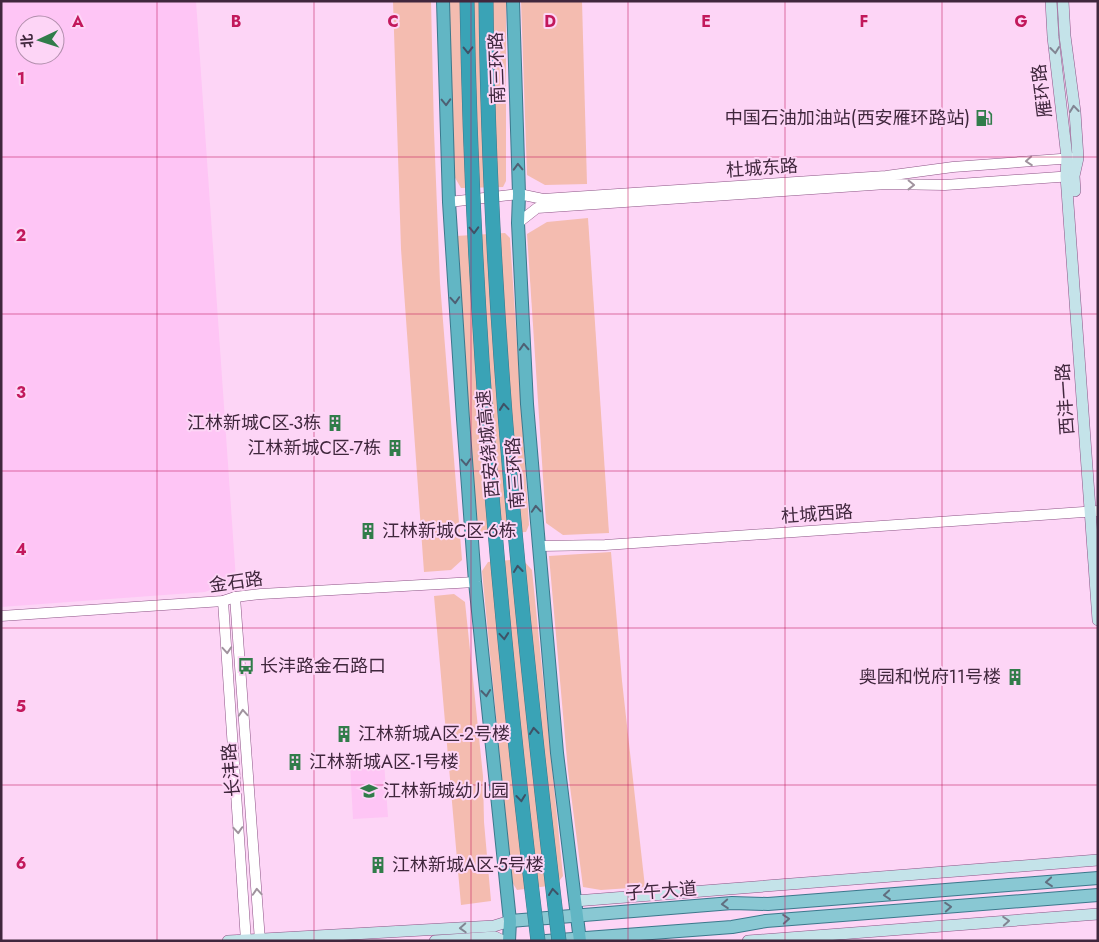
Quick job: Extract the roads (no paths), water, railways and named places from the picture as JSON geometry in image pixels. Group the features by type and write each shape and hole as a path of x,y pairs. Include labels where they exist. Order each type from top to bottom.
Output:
{"highway":[{"path":"443,1 449,202 475,582 510,921 509,941"},
{"name":"西安绕城高速","path":"467,1 468,84 475,249 484,384 507,667 538,941"},
{"name":"西安绕城高速","path":"486,1 487,82 498,334 535,740 559,941"},
{"name":"南三环路","path":"513,1 518,223 528,404 558,753 580,940"}],"main road":[{"name":"雁环路","path":"1051,1 1053,37 1072,158"},
{"name":"雁环路","path":"1063,1 1065,36 1075,112 1070,176"},
{"name":"西沣一路","path":"1070,176 1095,509 1098,620"},
{"path":"575,901 1098,860"},
{"name":"子午大道","path":"228,941 494,926 510,921 576,915 732,903 768,904 1098,878"},
{"path":"546,941 580,940 732,927 766,921 1098,895"},
{"path":"748,941 1098,914"},
{"path":"434,941 495,938 503,941"}],"street":[{"name":"杜城东路","path":"449,202 518,194 552,199 886,176 953,167 1072,158"},
{"name":"杜城东路","path":"518,223 537,208 886,184 945,185 1070,176"},
{"name":"杜城西路","path":"539,546 605,545 1095,509"},
{"name":"金石路","path":"1,616 224,601 235,597 290,592 475,582"},
{"name":"长沣路","path":"235,597 260,940"},
{"name":"长沣路","path":"224,601 246,940"}],"place":[{"name":"中国石油加油站(西安雁环路站)","path":"984,118"},
{"name":"江林新城C区-3栋","path":"335,423"},
{"name":"江林新城C区-7栋","path":"395,448"},
{"name":"江林新城C区-6栋","path":"368,531"},
{"name":"长沣路金石路口","path":"246,666"},
{"name":"奥园和悦府11号楼","path":"1015,677"},
{"name":"江林新城A区-2号楼","path":"344,734"},
{"name":"江林新城A区-1号楼","path":"295,762"},
{"name":"江林新城幼儿园","path":"369,791"},
{"name":"江林新城A区-5号楼","path":"378,865"}]}
